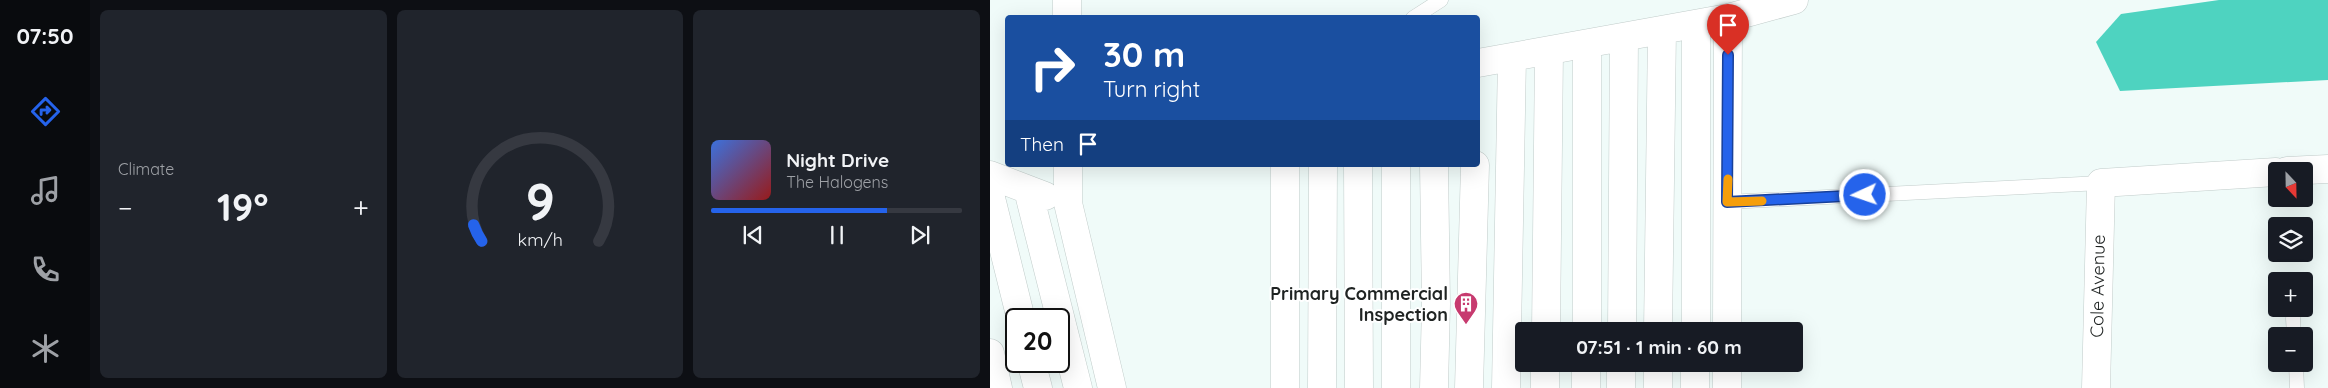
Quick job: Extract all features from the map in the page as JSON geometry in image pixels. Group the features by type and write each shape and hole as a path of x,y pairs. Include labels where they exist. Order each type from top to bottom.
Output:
{"main road":[{"path":"1067,0 1067,15"},
{"path":"1480,63 1728,18 1794,0"},
{"path":"1727,322 1728,18"},
{"path":"1696,24 1696,322"},
{"path":"1658,322 1662,30"},
{"path":"1622,322 1624,37"},
{"path":"1587,44 1587,322"},
{"path":"1546,322 1549,51"},
{"path":"1506,388 1512,57"},
{"path":"1068,167 1068,204 1112,388"},
{"path":"1285,167 1285,388"},
{"path":"1322,388 1323,167"},
{"path":"1358,167 1359,388"},
{"path":"1396,167 1396,388"},
{"path":"1434,167 1436,304 1434,388"},
{"path":"1469,388 1475,167"},
{"path":"2313,170 2328,169"},
{"path":"2101,183 2268,173"},
{"path":"990,175 1068,204"},
{"name":"Cole Avenue","path":"2096,388 2101,183"},
{"path":"1028,190 1078,388"},
{"path":"990,194 1018,308"},
{"path":"990,353 998,388"},
{"path":"1545,388 1546,372"},
{"path":"1586,372 1586,388"},
{"path":"1621,372 1621,388"},
{"path":"1658,372 1658,388"},
{"path":"1695,372 1695,388"},
{"path":"1727,372 1727,388"},
{"path":"1034,373 1038,388"}],"lane":[{"path":"1418,15 1441,0"},
{"path":"1727,202 2101,183"},
{"path":"2293,318 2294,327"},
{"path":"2296,372 2297,388"}],"shaded area":[{"path":"2219,0 2328,0 2328,80 2120,91 2096,42 2121,14"}],"slow traffic":[{"path":"1728,179 1727,202 1762,201"}],"place":[{"name":"Primary Commercial Inspection","path":"1466,325"}],"route":[{"path":"1728,55 1727,202 1865,195"}]}
